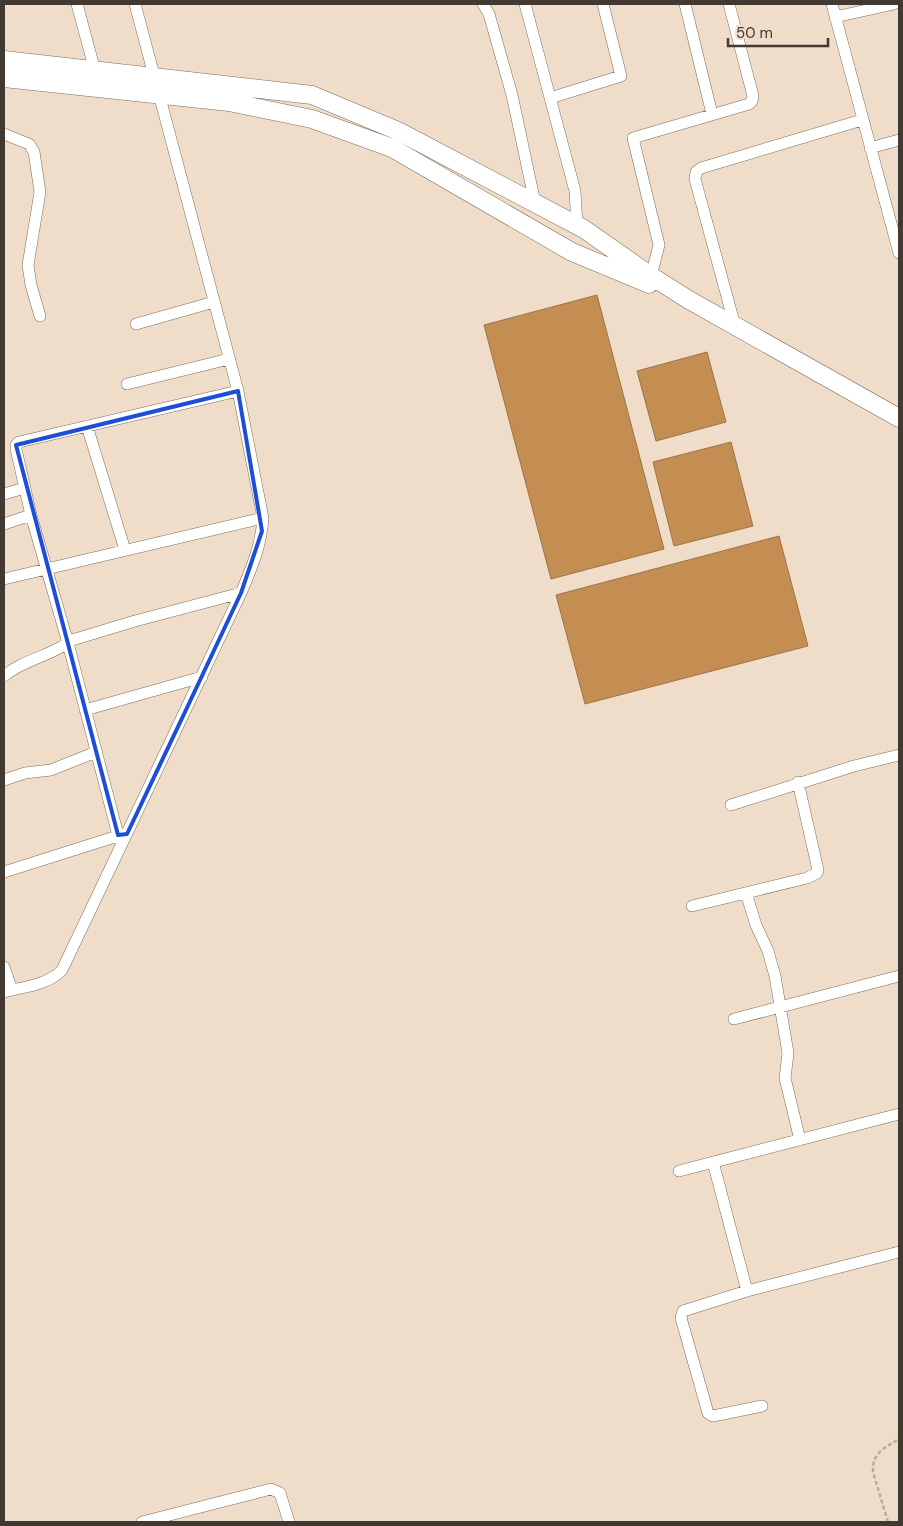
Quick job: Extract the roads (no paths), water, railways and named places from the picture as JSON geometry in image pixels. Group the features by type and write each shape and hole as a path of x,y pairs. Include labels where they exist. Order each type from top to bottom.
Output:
{"main road":[{"path":"4,60 312,95 398,131 577,226 689,300 899,418"},
{"path":"4,78 229,102 312,119 392,148 572,252 689,300"}],"street":[{"path":"77,4 95,71"},
{"path":"4,967 8,991 50,980 62,970 123,834 202,677 241,593 258,552 263,518 238,391 135,4"},
{"path":"483,4 488,10 512,95 535,204"},
{"path":"525,4 575,191 577,226"},
{"path":"550,98 621,76 603,4"},
{"path":"685,4 712,114"},
{"path":"651,276 659,245 633,138 749,104 753,99 729,4"},
{"path":"832,4 899,253"},
{"path":"835,17 894,4"},
{"path":"735,326 695,178 696,172 702,168 862,120"},
{"path":"4,134 29,144 34,152 40,192 28,264 31,285 40,316"},
{"path":"870,148 899,140"},
{"path":"136,324 214,302"},
{"path":"127,384 229,359"},
{"path":"123,834 96,752 68,643 31,515 16,449 17,443 238,391"},
{"path":"86,426 125,550"},
{"path":"4,494 25,488"},
{"path":"4,524 31,515"},
{"path":"4,579 263,518"},
{"path":"4,676 30,660 64,647 72,640 241,593"},
{"path":"85,710 202,677"},
{"path":"4,780 24,773 51,770 96,752"},
{"path":"731,805 798,782 899,755"},
{"path":"692,906 812,876 818,870 798,782"},
{"path":"4,872 123,834"},
{"path":"746,893 756,925 768,951 775,976 788,1053 785,1078 800,1140"},
{"path":"734,1019 899,976"},
{"path":"679,1171 899,1114"},
{"path":"713,1162 747,1291"},
{"path":"762,1406 713,1416 708,1413 681,1318 682,1311 747,1291 899,1252"},
{"path":"142,1522 271,1489 280,1493 290,1522"}]}
